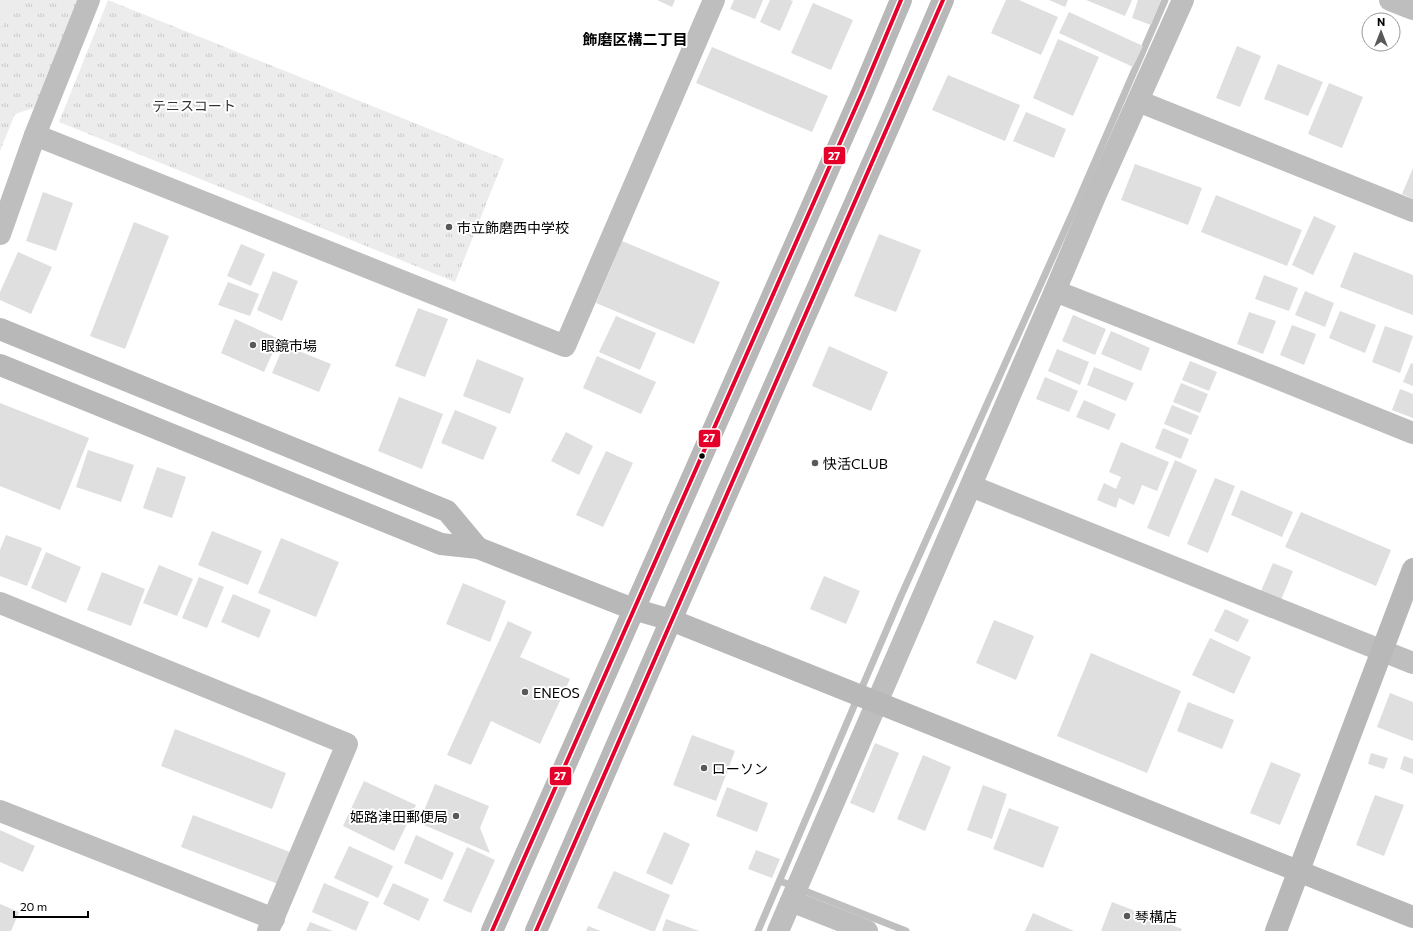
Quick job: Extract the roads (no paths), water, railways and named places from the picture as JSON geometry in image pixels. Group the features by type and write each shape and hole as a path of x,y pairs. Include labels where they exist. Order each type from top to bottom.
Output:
{"street":[{"path":"0,234 35,135 89,0"},
{"path":"35,135 565,346 714,0"},
{"path":"492,931 859,100 901,0"},
{"path":"536,931 943,0"},
{"path":"778,931 1096,194 1183,0"},
{"path":"1390,0 1413,9"},
{"path":"1138,101 1413,211"},
{"path":"1055,292 1244,365 1413,433"},
{"path":"0,329 447,511 478,548"},
{"path":"0,365 441,544 478,548 633,609 671,620 1413,918"},
{"path":"971,486 1413,663"},
{"path":"1276,931 1413,569"},
{"path":"0,603 347,744 271,925 0,811"},
{"path":"792,900 867,931"}],"waterway":[{"path":"758,931 901,596 1077,203 1165,0"},
{"path":"780,881 906,931"}],"place":[{"name":"市立飾磨西中学校","path":"449,227"},
{"name":"眼鏡市場","path":"253,345"},
{"name":"快活CLUB","path":"815,463"},
{"name":"ENEOS","path":"525,692"},
{"name":"ローソン","path":"704,768"},
{"name":"姫路津田郵便局","path":"456,816"},
{"name":"琴構店","path":"1127,916"}],"district":[{"name":"飾磨区構二丁目","path":"635,39"}],"park label":[{"name":"テニスコート","path":"194,105"}]}
